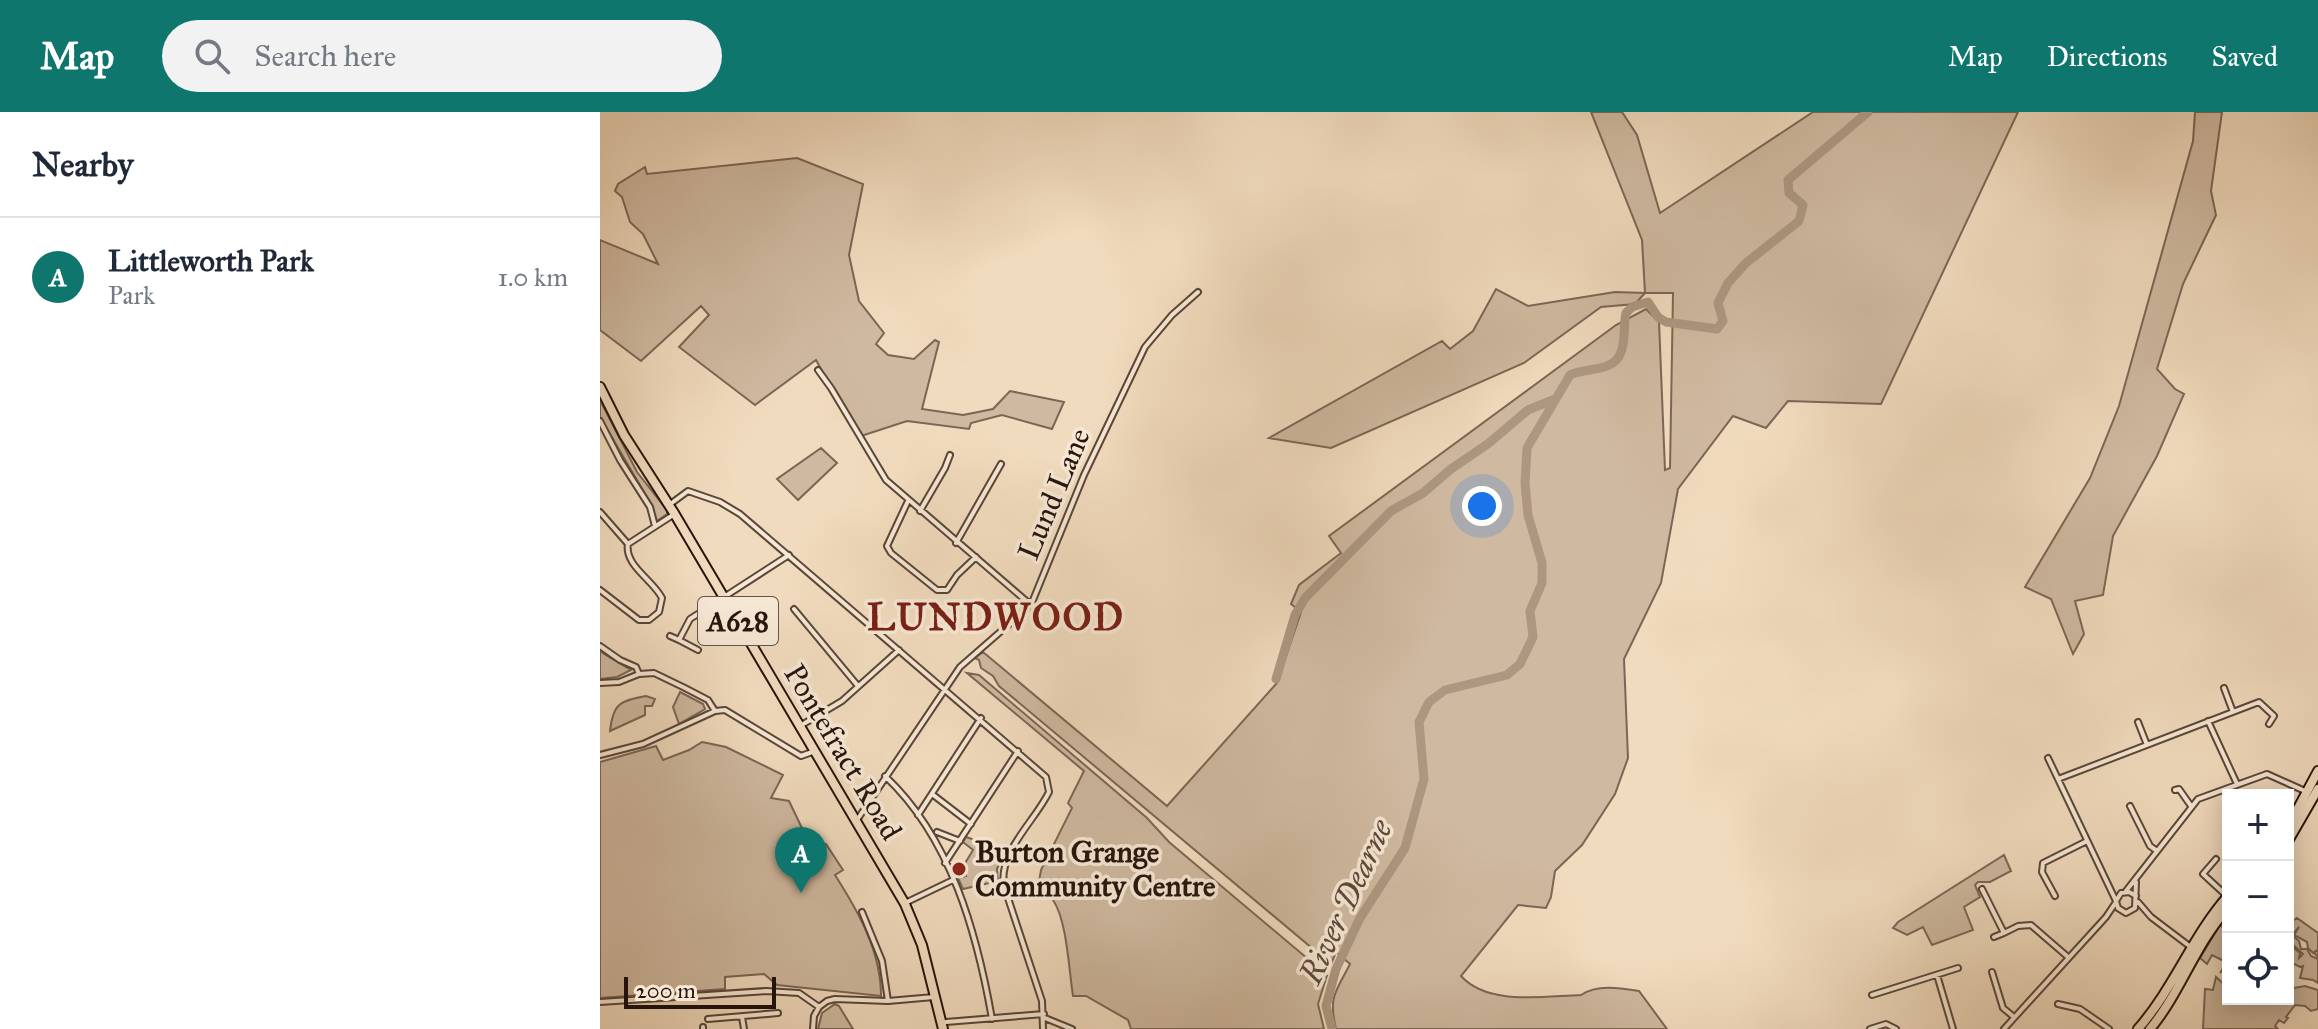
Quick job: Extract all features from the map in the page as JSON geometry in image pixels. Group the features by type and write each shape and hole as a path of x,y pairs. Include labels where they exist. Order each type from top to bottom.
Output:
{"highway":[{"name":"Pontefract Road","path":"600,387 624,435 672,509 905,904 922,945 945,1025"},
{"path":"2294,828 2318,771"},
{"path":"2294,818 2318,789"},
{"path":"2150,1029 2175,994 2207,921 2222,903"},
{"path":"2138,1029 2167,992 2194,949 2222,915"}],"street":[{"name":"Lund Lane","path":"857,820 944,687 973,653 1031,605 1084,475 1140,357 1172,315 1198,292"},
{"path":"818,370 886,480 1031,605"},
{"path":"600,421 650,507 655,526"},
{"path":"920,511 950,455"},
{"path":"956,543 1001,464"},
{"path":"600,590 639,620 649,620 659,612 662,598 630,560 626,552 628,544 655,526 688,491 720,502 740,514 789,555 1040,770 1049,783 1049,792 1003,871 1004,886 1042,1001 1043,1029"},
{"path":"908,501 887,546 926,581 937,590 947,590 976,557"},
{"path":"600,512 628,544"},
{"path":"679,640 690,619 789,555"},
{"path":"794,609 858,686"},
{"path":"670,636 698,650"},
{"path":"600,646 636,667 639,674"},
{"path":"800,726 842,701 900,649"},
{"path":"600,683 619,682 639,674 654,673 708,700 715,711"},
{"path":"2224,688 2233,712"},
{"path":"2058,779 2259,702 2274,716 2269,724"},
{"path":"600,755 643,744 715,711 725,710 801,756 815,751"},
{"path":"918,815 981,718"},
{"path":"2208,721 2237,784"},
{"path":"2138,722 2147,745"},
{"path":"945,863 1018,751"},
{"path":"2048,758 2118,908 2148,915"},
{"path":"2004,1029 2106,917 2119,894 2137,881 2198,799 2267,774 2308,798"},
{"path":"885,776 918,815 953,880 983,965 992,1019"},
{"path":"2175,790 2179,789 2191,806"},
{"path":"932,794 971,824"},
{"path":"2130,806 2150,846 2158,852"},
{"path":"937,832 960,841"},
{"path":"2054,893 2046,884 2043,863 2088,841"},
{"path":"2216,859 2202,876 2222,891"},
{"path":"905,904 953,880"},
{"path":"2106,917 2135,908 2137,881"},
{"path":"2110,886 2126,891 2148,915 2194,949"},
{"path":"1982,889 2004,933"},
{"path":"862,912 882,961 888,1001"},
{"path":"1994,937 2018,926 2031,925 2068,957"},
{"path":"1872,995 1958,968"},
{"path":"1992,972 2003,1008 2014,1017"},
{"path":"1937,975 1953,1029"},
{"path":"600,1002 766,991 799,993 819,1007"},
{"path":"813,1029 814,1016 827,1001 888,1001 935,996"},
{"path":"2058,1004 2080,1009 2109,1029"},
{"path":"708,1019 778,1013"},
{"path":"945,1025 1044,1016 1072,1029"},
{"path":"742,1017 744,1029"},
{"path":"1870,1029 1886,1024 1896,1029"}],"shaded area":[{"path":"1591,112 1622,112 1637,135 1660,213 1813,112 2018,112 1881,404 1788,401 1766,428 1733,416 1678,489 1661,583 1624,659 1628,758 1615,794 1582,845 1555,871 1546,908 1518,905 1461,976 1486,992 1517,997 1581,995 1601,988 1639,991 1667,1029 1336,1029 1333,1001 1350,964 1336,952 1331,964 999,686 975,658 983,652 1167,806 1277,683 1301,612 1291,604 1299,585 1341,553 1329,536 1616,325 1646,309 1659,322 1665,470 1670,468 1673,293 1645,293 1642,240"},
{"path":"2195,112 2222,112 2211,191 2216,215 2183,284 2157,369 2175,389 2184,394 2157,456 2113,536 2103,595 2075,601 2084,634 2073,654 2051,599 2025,587 2090,478 2119,406 2193,141"},
{"path":"797,158 863,184 849,255 859,301 884,333 876,344 888,355 914,359 935,340 939,342 922,409 963,415 993,409 1010,391 1064,402 1052,429 1002,415 971,423 969,429 907,421 858,437 816,360 755,405 679,347 709,315 701,306 641,361 600,330 600,240 658,264 643,234 630,222 622,197 615,191 618,184 645,167 647,174"},
{"path":"1496,289 1528,306 1615,292 1645,293 1635,304 1601,307 1524,363 1331,448 1269,438 1442,341 1450,349 1473,331"},
{"path":"600,400 637,472 667,510 667,514 657,521 651,504 600,417"},
{"path":"821,448 837,463 798,500 777,479"},
{"path":"600,651 631,670 617,677 600,679"},
{"path":"967,673 979,675 1147,818 1169,842 1327,975 1318,1004 1324,1029 1131,1029 1128,1020 1086,996 1073,996 1067,946 1058,909 1038,887 1041,870 1072,808 1068,803 1084,771"},
{"path":"680,692 703,704 705,709 679,724 673,707"},
{"path":"646,696 655,699 652,706 645,706 645,715 610,731 619,705"},
{"path":"702,742 726,747 783,775 771,798 789,801 811,847 826,844 843,870 835,875 860,917 873,947 881,996 777,985 764,974 725,977 725,989 600,998 600,762 656,746 663,760"},
{"path":"966,837 1005,850 997,869 998,881 963,889 958,878 966,876 964,865 973,850 963,842"},
{"path":"2004,855 2011,871 1990,882 1978,882 1975,885 1980,897 1964,907 1973,930 1932,945 1923,927 1907,935 1893,928 1898,922"},
{"path":"2297,918 2318,933 2318,957 2314,953 2317,950 2313,953 2307,942 2294,935 2299,927 2294,933 2294,920"},
{"path":"2220,925 2222,960 2212,955 2207,964 2200,958"},
{"path":"2294,937 2301,949 2307,949 2311,956 2318,959 2318,983 2300,978 2303,966 2294,964 2294,948 2300,953 2299,958 2303,954 2294,946"},
{"path":"2216,977 2222,982 2222,1005 2294,1005 2294,988 2305,986 2318,990 2318,1009 2311,1011 2305,1006 2295,1005 2284,1023 2279,1020 2275,1026 2278,1029 2203,1029 2205,989 2213,990"},
{"path":"835,1004 853,1029 818,1029 822,1013"}],"waterway":[{"name":"River Dearne","path":"1332,1029 1326,1006 1336,969 1360,918 1405,848 1424,779 1419,722 1429,702 1445,690 1507,675 1520,664 1533,637 1530,611 1542,583 1542,563 1528,515 1525,483 1527,448 1570,375 1606,366 1617,359 1623,343 1626,313 1632,307 1648,302 1658,317 1666,322 1717,329 1723,321 1718,303 1728,283 1746,263 1799,221 1803,205 1789,193 1788,180 1868,112"},
{"name":"River Dearne","path":"1276,679 1295,615 1305,598 1391,511 1423,493 1528,410 1555,399"}],"place":[{"name":"Burton Grange Community Centre","path":"959,869"},
{"name":"Littleworth Park","path":"801,893"}],"district":[{"name":"LUNDWOOD","path":"996,617"}]}
